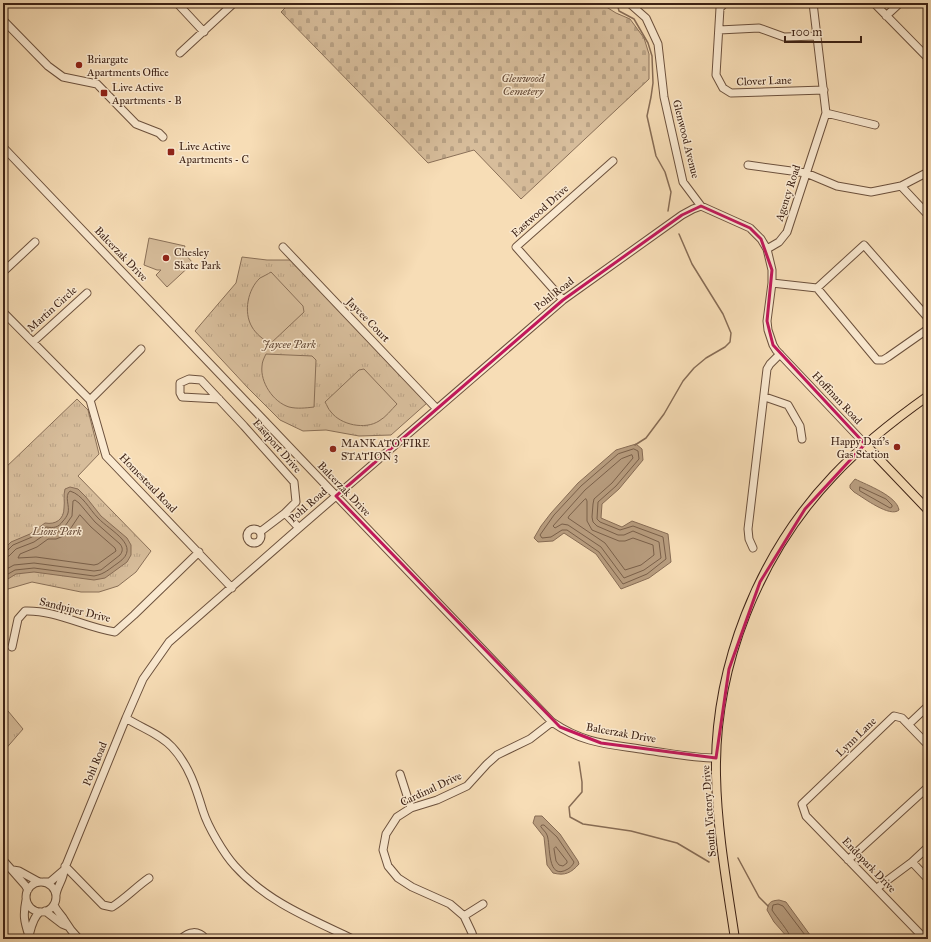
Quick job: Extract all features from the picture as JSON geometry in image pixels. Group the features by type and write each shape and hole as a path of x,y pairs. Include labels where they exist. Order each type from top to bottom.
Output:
{"main road":[{"name":"South Victory Drive","path":"735,939 718,821 716,758 718,725 729,669 741,629 760,582 780,545 805,509 833,476 865,444 928,396"},
{"name":"Hoffman Road","path":"865,444 928,510"}],"street":[{"path":"177,3 204,32"},
{"path":"180,53 234,3"},
{"name":"Glenwood Avenue","path":"629,3 646,18 658,44 664,97 683,182 701,206 750,228 761,239 767,249"},
{"name":"Clover Lane","path":"725,3 720,8 716,75 723,88 731,93 824,90"},
{"name":"Agency Road","path":"767,249 779,242 787,232 826,113 813,3"},
{"path":"874,3 928,58"},
{"path":"886,16 900,3"},
{"path":"3,20 48,66 63,77 76,81 97,84 136,124 159,133 163,137"},
{"path":"718,30 759,28 784,37 817,36"},
{"path":"826,113 875,125"},
{"name":"Balcerzak Drive","path":"3,148 552,722 567,731 590,741 698,758 716,758"},
{"name":"Eastwood Drive","path":"563,300 516,247 613,161"},
{"path":"748,165 806,173 837,186 871,192 901,186 928,172"},
{"path":"901,186 928,214"},
{"name":"Pohl Road","path":"56,896 57,889 64,876 64,868 143,679 169,642 563,300 682,215 701,206"},
{"path":"3,272 35,242"},
{"path":"817,288 864,245 928,318"},
{"name":"Jaycee Court","path":"283,247 437,409"},
{"path":"752,548 748,539 748,529 767,369 780,354 773,345 768,330 767,321 772,283 772,270 767,249"},
{"path":"772,283 817,288 877,360 883,360 888,357 928,329"},
{"name":"Martin Circle","path":"32,342 87,293"},
{"name":"Homestead Road","path":"3,312 90,400 106,456 232,588"},
{"path":"90,400 141,350"},
{"name":"Hoffman Road","path":"780,354 865,444"},
{"name":"Eastport Drive","path":"219,399 182,397 180,393 180,383 190,379 201,380 219,399 294,482 296,502 285,513 260,532"},
{"path":"764,397 788,405 800,426 802,439"},
{"path":"285,513 299,528"},
{"name":"Sandpiper Drive","path":"12,647 18,619 25,611 36,610 98,629 115,632 199,552"},
{"path":"928,706 909,724 928,745"},
{"name":"Lynn Lane","path":"802,804 894,716 902,718 909,724"},
{"path":"126,718 162,737 181,757 190,774 203,812 210,827 226,855 238,870 264,893 281,904 353,939"},
{"name":"Cardinal Drive","path":"474,939 464,916 450,904 412,887 398,878 388,866 383,850 386,834 397,817 411,808 437,800 467,786 487,764 498,755 530,739 552,722"},
{"path":"400,774 411,808"},
{"path":"848,860 928,787"},
{"name":"Endopark Drive","path":"802,804 806,816 926,939"},
{"path":"877,888 928,848"},
{"path":"3,860 13,870 28,890"},
{"path":"912,862 928,879"},
{"path":"64,868 103,905 112,907 123,900 140,884 149,878"},
{"name":"Pohl Road","path":"41,882 50,882 64,868"},
{"path":"13,870 19,871 52,886 56,896 54,905 56,911 79,939"},
{"path":"29,937 24,922 28,890 30,886 41,882"},
{"path":"26,900 31,908 43,912 67,926"},
{"path":"464,916 483,904"},
{"path":"29,937 37,914 54,905"},
{"path":"181,939 187,934 195,932 199,933 206,939"}],"highlighted area":[{"path":"701,206 750,228 761,239 772,270 767,321 773,345 865,444 805,509 760,582 729,669 716,758 601,743 560,727 336,496 563,300 682,215"}],"green space":[{"name":"Glenwood Cemetery","path":"290,3 600,3 616,13 630,19 644,38 649,54 649,79 521,199 474,150 428,163 281,12"},
{"name":"Chesley Skate Park","path":"149,238 185,246 183,252 193,263 167,287 156,275 161,270 144,265"},
{"name":"Jaycee Park","path":"242,257 267,260 291,260 427,403 391,435 359,436 326,430 303,431 280,420 195,331 236,283"},
{"path":"271,272 303,306 304,312 270,344 252,327 249,321 247,308 252,288 260,278"},
{"path":"266,354 312,356 316,360 314,407 289,407 278,401 273,396 265,385 262,372 262,363"},
{"path":"364,369 397,404 384,418 379,421 373,424 360,426 347,423 335,416 325,402 359,370"},
{"name":"Lions Park","path":"77,399 88,410 99,454 78,476 151,551 136,572 118,586 99,592 81,592 32,582 8,589 3,595 3,470"},
{"path":"3,705 23,729 3,752"}],"water":[{"path":"636,444 642,449 643,460 619,489 602,504 601,518 622,527 632,521 668,534 671,562 649,578 621,589 596,554 564,533 553,541 538,542 534,538 551,513 578,483 616,450"},
{"path":"855,479 874,488 893,500 899,510 895,512 883,509 854,492 850,488 850,485"},
{"path":"70,487 78,489 101,516 127,538 131,545 131,555 127,562 105,578 94,580 34,572 16,574 3,582 3,550 11,542 30,534 45,523 53,523 59,520 64,512 65,489"},
{"path":"535,816 542,816 560,834 578,861 579,864 570,872 564,874 553,873 547,865 544,837 533,823"},
{"path":"779,900 786,902 813,939 788,938 774,922 767,910 768,905 770,902"}],"waterway":[{"path":"617,3 619,11 634,19 648,43 652,56 653,83 647,116 656,156 665,172 671,192 668,211"},
{"path":"635,445 646,438 664,414 683,381 694,368 730,342 731,333 723,314 692,264 679,234"},
{"path":"579,762 582,792 569,807 570,817 583,824 631,831 677,843 709,862"},
{"path":"738,858 759,897 768,906"}],"place":[{"name":"Briargate Apartments Office","path":"79,65"},
{"name":"Live Active Apartments - B","path":"104,93"},
{"name":"Live Active Apartments - C","path":"171,152"},
{"name":"Chesley Skate Park","path":"166,258"},
{"name":"Happy Dan's Gas Station","path":"897,447"},
{"name":"MANKATO FIRE STATION 3","path":"333,449"}]}
